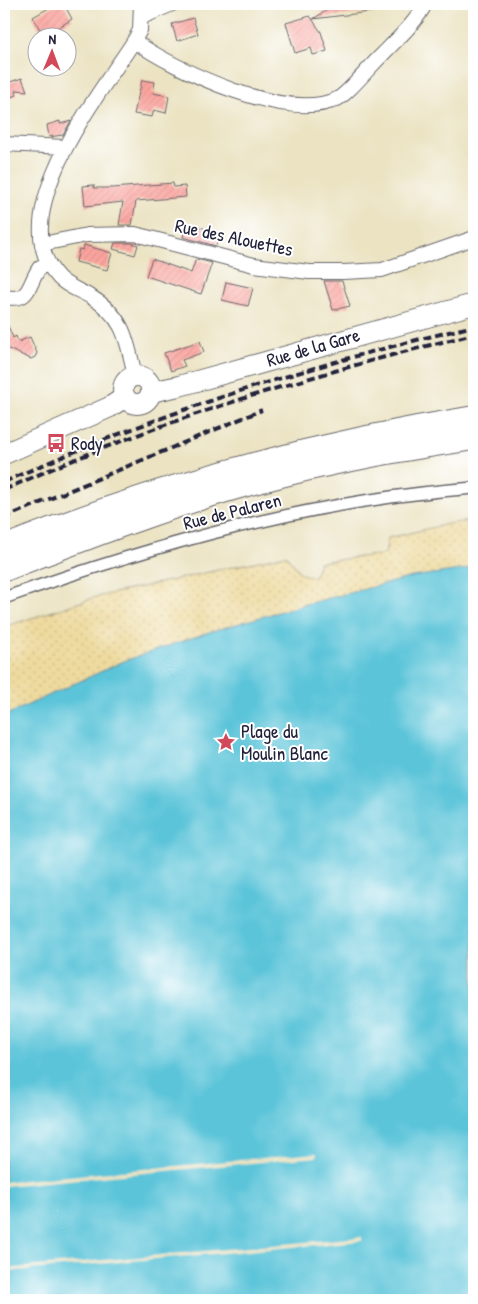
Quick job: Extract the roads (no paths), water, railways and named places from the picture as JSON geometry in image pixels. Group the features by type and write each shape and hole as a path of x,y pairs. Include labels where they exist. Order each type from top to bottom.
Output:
{"highway":[{"path":"4,548 127,502 232,470 389,432 474,418"},
{"path":"4,569 158,512 258,481 364,456 474,438"}],"main road":[{"name":"Rue de la Gare","path":"125,398 130,402 138,404 150,398 151,392 179,386 255,363 474,304"},
{"path":"4,454 110,407 125,398 124,384 135,376 147,380 151,392"}],"street":[{"path":"135,376 120,322 104,305 59,278 49,265 42,244 41,221 51,174 65,147 134,41 140,30 142,10 172,4"},
{"path":"134,41 155,56 229,90 299,106 321,106 340,98 395,41 425,4"},
{"path":"4,144 65,147"},
{"name":"Rue des Alouettes","path":"42,244 87,235 135,234 254,265 299,271 344,272 382,270 474,238"},
{"path":"4,297 15,299 22,297 29,290 40,267 49,265"},
{"name":"Rue de Palaren","path":"4,598 137,555 301,512 413,492 474,488"}],"water":[{"path":"474,568 474,1300 4,1300 4,716 124,661 209,632 302,605 412,577"}],"railway":[{"path":"4,482 118,434 235,393 353,357 474,326"},
{"path":"4,490 118,442 235,401 414,349 474,334"},
{"path":"4,518 262,410"}],"place":[{"name":"Rody","path":"56,443"},
{"name":"Plage du Moulin Blanc","path":"226,742"}]}
